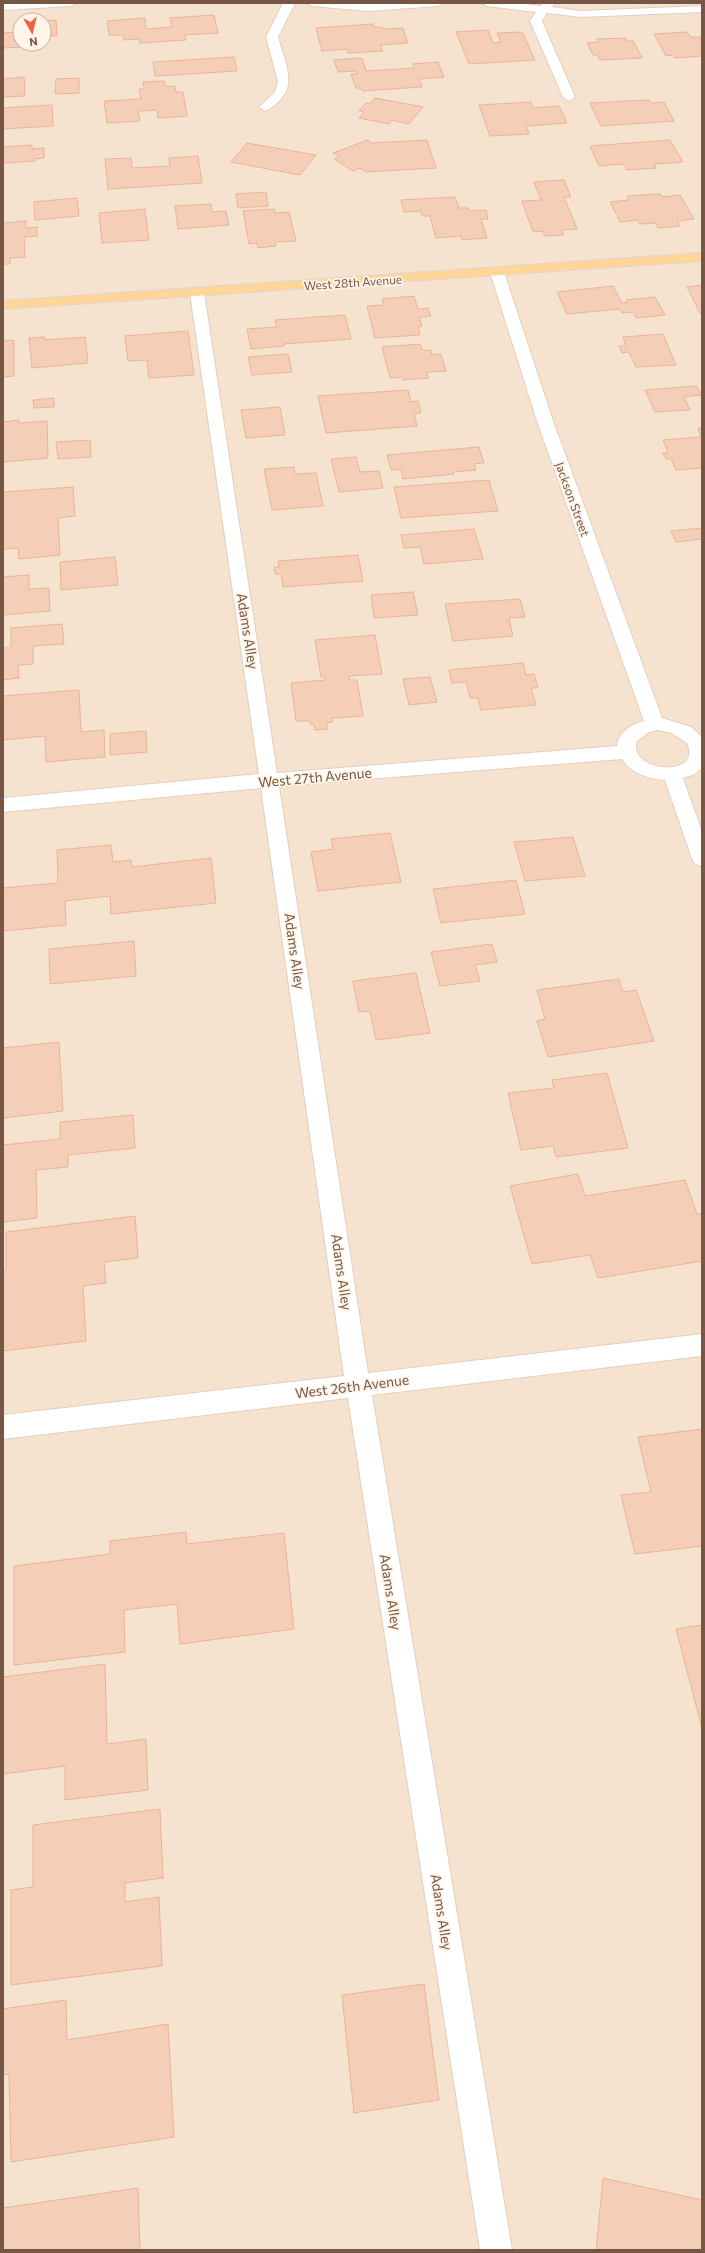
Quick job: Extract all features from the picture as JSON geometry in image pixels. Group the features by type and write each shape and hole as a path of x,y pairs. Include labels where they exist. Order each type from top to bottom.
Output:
{"main road":[{"name":"West 28th Avenue","path":"3,306 702,258"}],"street":[{"path":"3,7 71,3"},
{"path":"265,107 281,93 284,88 284,82 272,37 289,3"},
{"path":"312,3 368,8 438,3"},
{"path":"487,3 546,6 593,14 702,9"},
{"path":"546,6 536,21 569,97"},
{"name":"Jackson Street","path":"496,272 546,421 655,724"},
{"name":"Adams Alley","path":"197,293 358,1385 496,2250"},
{"path":"655,724 672,726 684,731 700,745 699,757 693,765 684,771 672,774 658,774 641,768 632,760 627,752 626,744 632,734 638,729 655,724"},
{"name":"West 27th Avenue","path":"3,805 270,780 627,752"},
{"path":"672,774 702,859"},
{"name":"West 26th Avenue","path":"3,1428 702,1345"}],"shaded area":[{"path":"3,3 702,3 702,2250 3,2250"}],"building":[{"path":"214,15 218,33 185,35 186,40 140,43 139,39 124,40 123,35 109,35 107,21 145,18 146,29 172,27 170,18"},
{"path":"52,20 56,20 57,36 52,36"},
{"path":"373,24 374,27 382,27 383,29 403,28 408,43 380,45 383,51 348,53 347,49 322,51 316,28"},
{"path":"488,30 493,43 501,42 497,33 522,32 535,60 469,64 456,32"},
{"path":"12,32 12,48 3,48 3,33"},
{"path":"687,32 690,37 701,37 702,56 675,58 673,55 666,56 654,34"},
{"path":"625,38 627,41 633,41 642,58 600,60 597,55 593,55 587,43 599,42 597,39"},
{"path":"234,57 237,71 155,76 153,62"},
{"path":"362,58 366,71 415,68 413,64 438,62 444,77 419,79 422,87 362,91 361,88 356,88 351,74 357,74 356,71 338,72 334,60"},
{"path":"24,77 25,96 3,97 3,79"},
{"path":"79,78 79,93 55,94 56,79"},
{"path":"164,81 165,86 175,86 176,92 183,92 187,116 158,118 157,110 138,111 140,121 107,123 104,101 141,99 139,89 144,89 143,82"},
{"path":"375,98 423,107 409,124 392,120 389,124 359,118 364,112 359,111 366,103 370,104"},
{"path":"649,100 651,103 664,102 674,121 601,126 590,103"},
{"path":"531,102 533,108 559,106 567,123 526,126 529,134 490,136 479,105"},
{"path":"52,105 53,126 3,129 3,108"},
{"path":"368,140 371,143 427,140 436,168 366,172 360,168 353,171 334,159 340,157 333,153"},
{"path":"670,140 683,162 654,164 656,168 627,170 623,164 599,166 590,146"},
{"path":"247,143 316,155 300,175 231,162"},
{"path":"32,145 32,149 44,148 44,158 35,159 35,161 3,163 3,147"},
{"path":"198,156 202,183 108,189 105,159 131,158 132,168 170,166 169,158"},
{"path":"564,180 571,197 564,197 577,229 562,230 564,235 545,236 543,231 533,232 522,201 541,200 534,182"},
{"path":"266,192 268,206 238,208 236,194"},
{"path":"660,194 662,197 680,195 694,219 677,221 680,226 658,228 656,223 640,224 638,220 620,222 610,202 629,200 627,196"},
{"path":"455,197 459,208 468,208 469,211 486,210 488,219 481,219 487,238 462,240 461,236 436,238 430,216 422,216 421,211 404,212 401,200"},
{"path":"77,198 79,216 35,220 34,202"},
{"path":"211,204 212,212 226,211 229,225 178,229 175,206"},
{"path":"145,209 149,240 102,243 99,213"},
{"path":"274,209 275,213 289,212 296,241 275,242 276,246 258,248 257,243 249,244 243,211"},
{"path":"26,221 26,228 37,227 37,236 24,237 25,257 10,258 10,264 3,264 3,223"},
{"path":"702,285 702,313 700,313 687,287"},
{"path":"613,286 622,303 628,302 626,300 655,297 665,315 636,318 633,312 622,313 620,309 567,314 557,292"},
{"path":"414,296 418,309 428,308 431,316 419,317 422,326 418,327 420,335 375,338 367,306 384,305 382,299"},
{"path":"345,315 351,339 284,344 284,346 251,349 247,329 277,327 275,320"},
{"path":"188,331 194,375 149,378 147,360 128,361 125,336"},
{"path":"663,334 676,365 636,367 629,352 622,353 619,346 626,346 623,337"},
{"path":"45,337 45,340 85,337 88,363 32,368 29,338"},
{"path":"14,340 14,376 3,377 3,341"},
{"path":"420,344 422,350 431,350 432,355 441,354 446,371 427,372 428,378 403,380 402,377 390,378 382,347"},
{"path":"288,354 292,372 252,375 248,357"},
{"path":"697,386 701,395 684,397 690,410 655,412 645,390"},
{"path":"408,390 411,402 418,401 421,413 414,414 417,426 326,433 318,396"},
{"path":"54,398 54,407 34,408 33,400"},
{"path":"280,407 285,435 246,438 241,410"},
{"path":"19,420 19,423 47,421 48,458 3,462 3,422"},
{"path":"698,428 702,428 702,468 676,470 671,459 666,459 663,453 668,452 663,440 701,437"},
{"path":"90,440 91,457 58,459 56,442"},
{"path":"479,447 484,463 474,464 476,470 453,472 454,474 403,479 401,469 391,470 387,455"},
{"path":"356,457 360,472 379,471 383,488 339,492 331,459"},
{"path":"294,467 295,474 316,473 323,506 272,510 264,469"},
{"path":"489,480 498,511 401,518 394,487"},
{"path":"73,487 75,516 58,518 60,555 19,559 18,548 3,549 3,492"},
{"path":"702,528 702,539 676,542 671,531"},
{"path":"474,529 483,559 424,564 420,547 404,548 401,535"},
{"path":"358,555 363,581 283,587 281,574 275,574 274,567 279,567 278,561"},
{"path":"115,557 118,585 61,590 60,562"},
{"path":"29,575 29,589 49,588 50,611 3,615 3,577"},
{"path":"413,592 418,615 374,618 371,595"},
{"path":"520,599 525,617 509,618 513,636 453,641 445,604"},
{"path":"62,624 64,644 33,646 33,664 18,665 19,678 3,680 3,648 11,648 11,628"},
{"path":"375,635 382,674 349,676 350,680 357,680 363,716 332,718 332,722 326,723 328,729 315,730 314,725 310,724 310,721 296,721 291,683 325,680 325,677 321,677 315,640"},
{"path":"523,663 526,675 534,674 538,688 531,688 536,705 481,710 478,698 470,698 466,682 452,683 449,670"},
{"path":"430,677 437,702 409,705 403,679"},
{"path":"79,690 81,732 104,730 105,757 46,762 45,736 3,740 3,696"},
{"path":"146,731 147,752 110,755 110,734"},
{"path":"390,833 401,882 318,891 311,852 333,849 331,839"},
{"path":"573,837 585,876 525,881 514,842"},
{"path":"111,845 113,862 131,860 132,867 211,858 216,903 111,914 110,896 65,901 66,925 3,931 3,888 58,883 57,850"},
{"path":"516,880 525,914 441,923 433,889"},
{"path":"134,941 136,976 50,984 49,949"},
{"path":"492,944 497,962 475,965 480,981 440,986 431,952"},
{"path":"416,973 430,1033 376,1040 370,1011 359,1012 353,981"},
{"path":"619,979 623,992 636,990 654,1041 548,1057 537,1021 545,1019 537,990"},
{"path":"59,1042 63,1111 3,1118 3,1048"},
{"path":"607,1073 628,1148 556,1157 553,1146 521,1150 508,1093 554,1088 552,1080"},
{"path":"133,1115 135,1148 68,1155 68,1167 36,1170 37,1218 3,1222 3,1145 60,1139 60,1122"},
{"path":"578,1174 585,1196 685,1180 697,1214 702,1214 702,1261 598,1278 590,1255 532,1264 510,1186"},
{"path":"135,1216 138,1258 104,1262 106,1283 83,1286 86,1341 3,1351 3,1272 6,1271 6,1232"},
{"path":"702,1429 702,1546 635,1554 621,1495 651,1492 638,1437"},
{"path":"186,1532 187,1544 284,1533 294,1629 180,1644 177,1604 124,1610 125,1652 14,1665 14,1566 110,1554 110,1541"},
{"path":"702,1625 702,1728 676,1629"},
{"path":"105,1664 107,1744 146,1739 148,1790 65,1800 65,1766 3,1774 3,1677"},
{"path":"160,1809 163,1878 125,1883 125,1902 159,1897 162,1966 11,1985 11,1890 33,1887 33,1825"},
{"path":"424,1984 439,2100 354,2113 342,1995"},
{"path":"66,2000 67,2040 168,2024 174,2137 11,2162 9,2074 3,2075 3,2009"},
{"path":"603,2178 702,2200 702,2250 596,2250"},
{"path":"138,2188 140,2250 3,2250 3,2208"}]}
